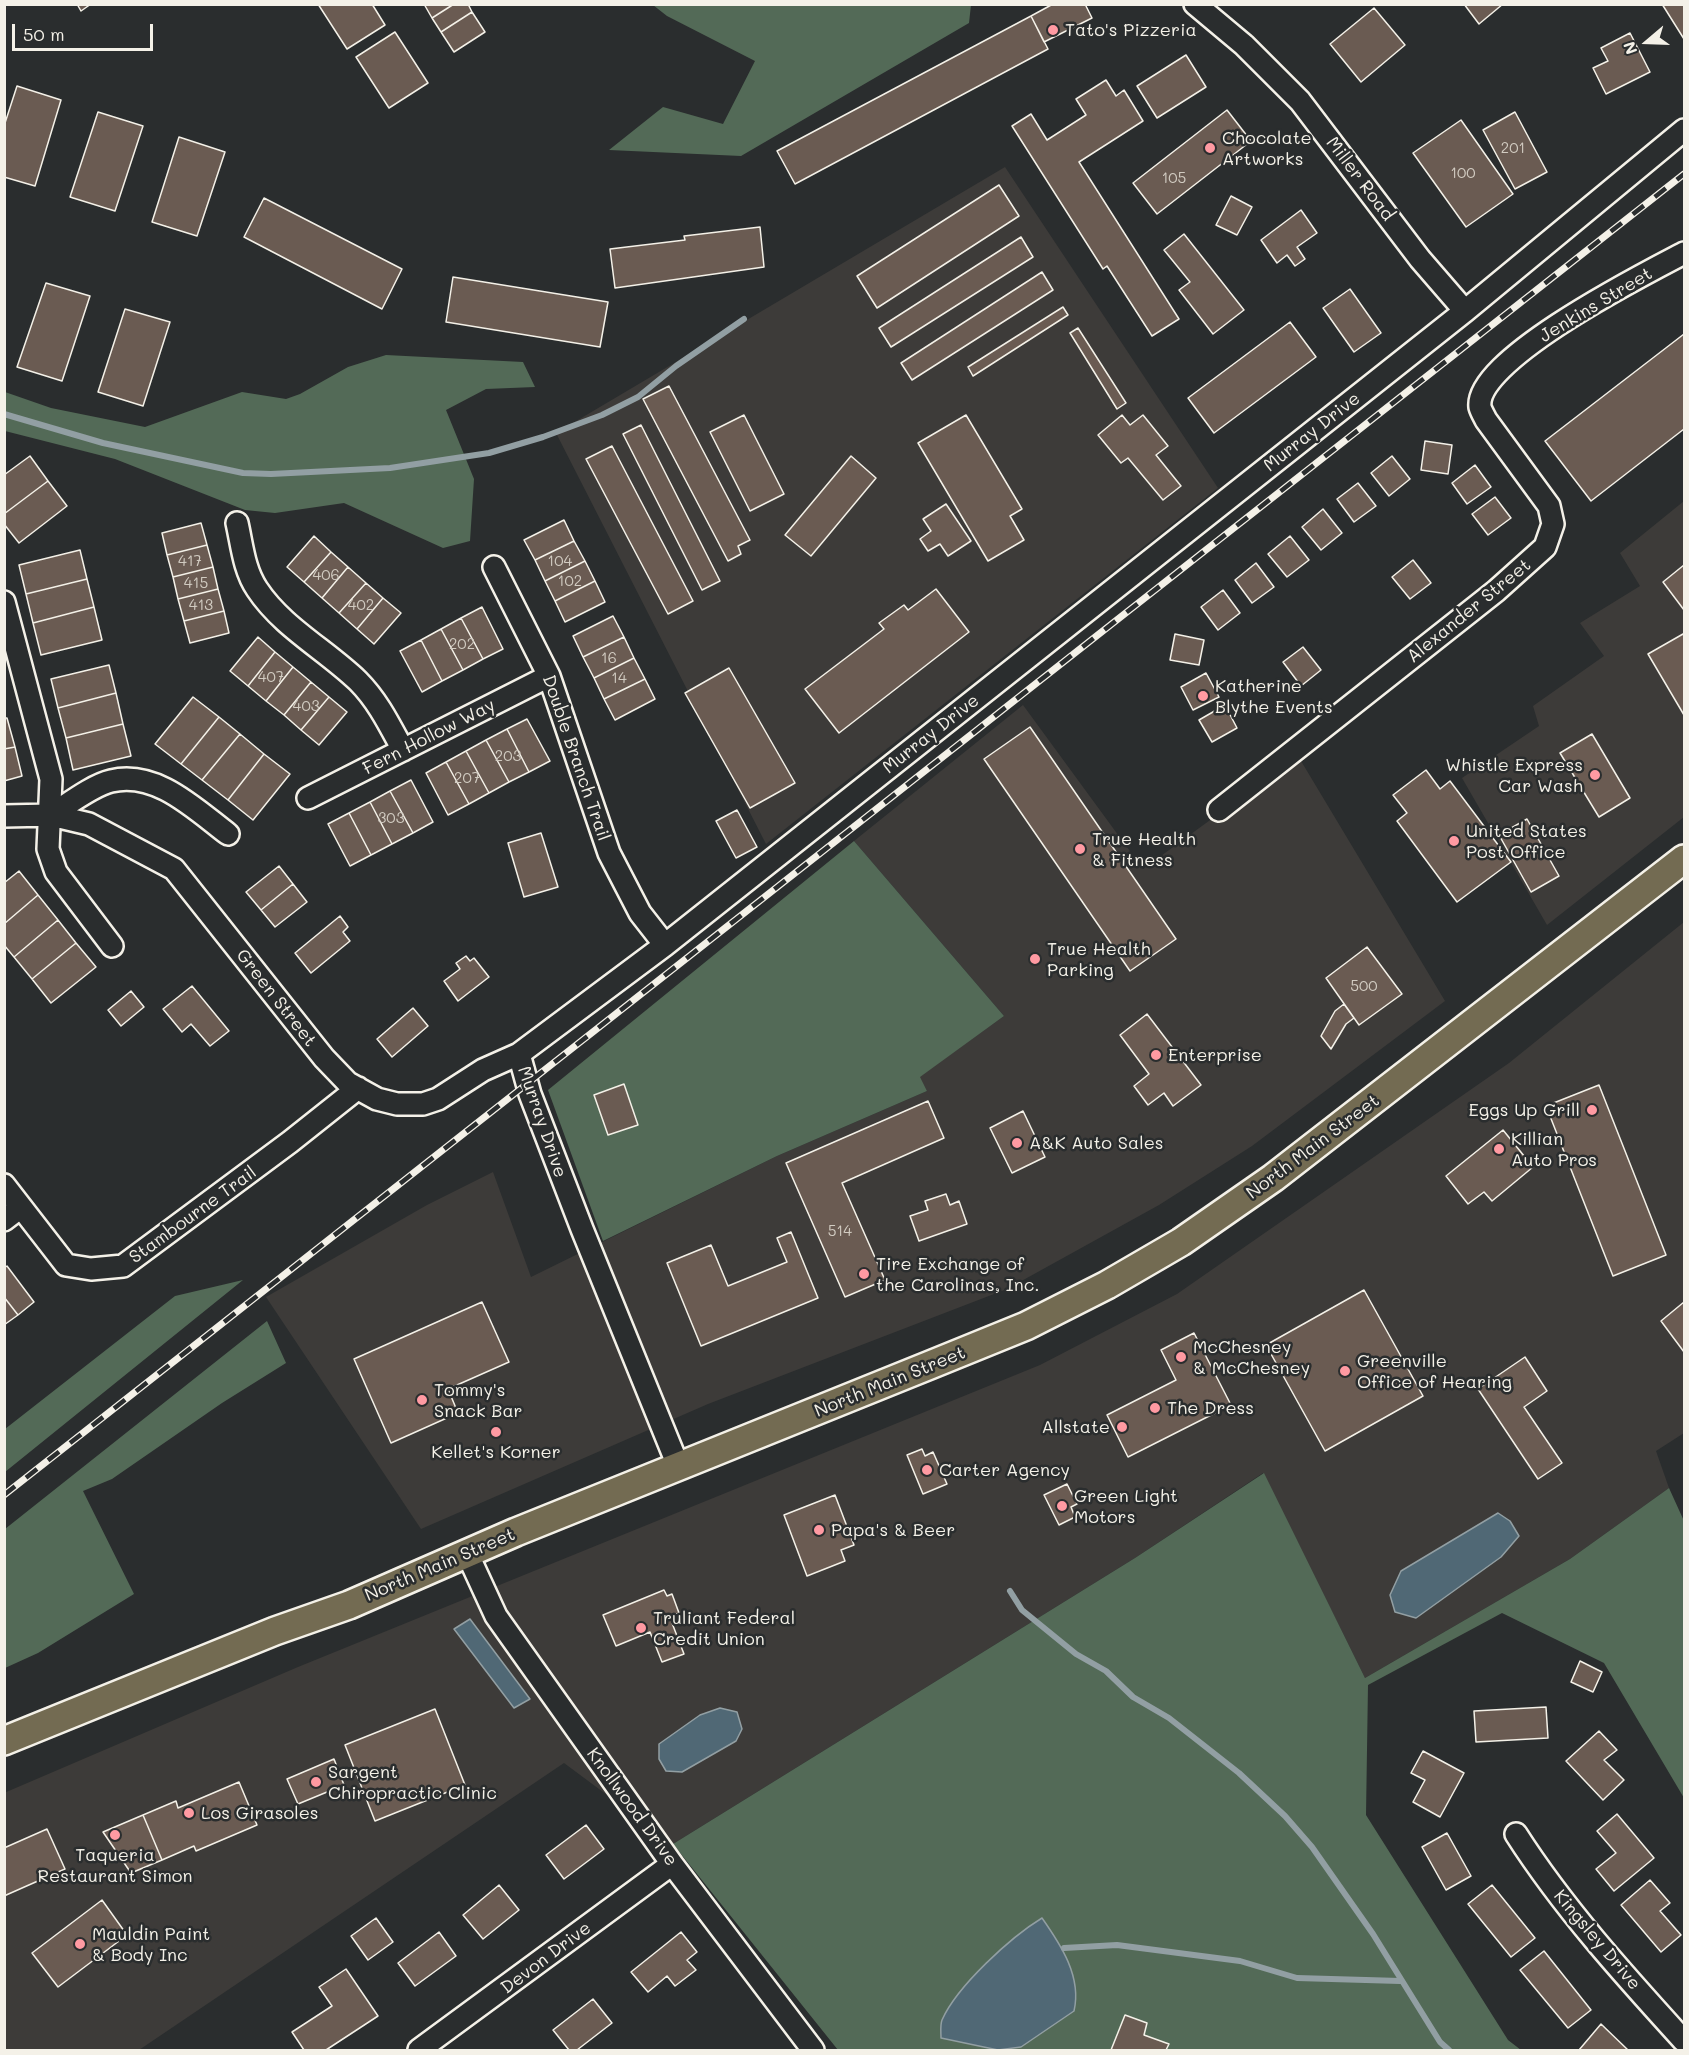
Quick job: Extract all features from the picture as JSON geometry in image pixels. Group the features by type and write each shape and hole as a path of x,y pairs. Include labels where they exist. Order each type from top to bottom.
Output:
{"main road":[{"name":"North Main Street","path":"4,1741 275,1631 349,1605 466,1552 679,1468 1026,1326 1107,1286 1229,1210 1354,1117 1684,859"}],"street":[{"name":"Miller Road","path":"1195,4 1244,45 1300,101 1420,259 1464,311"},
{"name":"Murray Drive","path":"679,1468 582,1229 530,1094 519,1054 665,945 1464,311 1684,130"},
{"name":"Jenkins Street","path":"1509,360 1553,327 1684,253"},
{"name":"Alexander Street","path":"1219,810 1496,591 1545,548 1553,524 1549,506 1486,420 1480,408 1491,383 1509,360"},
{"path":"237,523 248,570 256,587 273,610 359,682 379,705 403,750"},
{"name":"Double Branch Trail","path":"494,567 549,676 609,853 640,913 665,945"},
{"path":"4,602 51,779 48,849 56,872 112,946"},
{"name":"Fern Hollow Way","path":"308,798 549,676"},
{"path":"51,815 108,781 131,778 151,782 175,795 228,834"},
{"name":"Green Street","path":"4,816 51,815 89,824 174,869 324,1058 348,1083 387,1102 423,1104 438,1100 483,1070 519,1054"},
{"name":"Stambourne Trail","path":"4,1185 66,1264 91,1269 123,1266 290,1142 358,1088"},
{"path":"4,1220 21,1207"},
{"name":"Knollwood Drive","path":"466,1552 496,1616 672,1864 813,2050"},
{"name":"Kingsley Drive","path":"1516,1834 1537,1867 1684,2041"},
{"name":"Devon Drive","path":"419,2050 672,1864"}],"shaded area":[{"path":"1005,167 1218,488 766,844 556,433"},
{"path":"1684,501 1684,817 1547,925 1462,778 1539,726 1533,706 1604,656 1580,623 1640,586 1620,553"},
{"path":"1023,705 1143,869 1298,756 1445,1001 1252,1146 1159,1205 1007,1289 708,1404 421,1529 266,1297 427,1205 493,1172 531,1277 777,1156 927,1091 919,1077 1004,1016 854,841"},
{"path":"1684,922 1684,1433 1656,1451 1669,1488 1570,1559 1365,1678 1263,1473 1135,1558 673,1844 564,1763 139,2050 5,2050 4,1793 298,1667 1040,1365 1177,1294 1509,1063"}],"green space":[{"path":"653,5 971,5 969,23 741,156 609,150 663,107 723,124 755,61 667,16"},
{"path":"386,355 523,362 535,387 486,389 446,410 474,479 470,541 443,548 344,503 275,513 245,510 115,459 5,431 5,392 51,408 145,427 242,392 286,399 300,394 348,367"},
{"path":"854,841 1004,1016 920,1077 927,1091 777,1156 603,1241 548,1090"},
{"path":"243,1280 5,1472 5,1429 175,1296"},
{"path":"267,1321 286,1363 222,1403 112,1479 83,1491 134,1594 38,1653 5,1668 5,1529"},
{"path":"1264,1473 1365,1678 1570,1559 1669,1488 1684,1521 1684,1798 1604,1663 1502,1613 1368,1685 1366,1815 1508,2040 1521,2050 838,2050 673,1844 1135,1558"}],"water":[{"path":"1498,1513 1510,1521 1519,1536 1501,1557 1416,1618 1395,1612 1390,1595 1401,1571"},
{"path":"470,1619 530,1699 514,1708 454,1629"},
{"path":"720,1708 737,1712 742,1729 736,1741 682,1772 666,1771 659,1759 659,1744 700,1715"},
{"path":"1042,1918 1063,1950 1068,1962 1075,1986 1074,2011 1021,2047 998,2050 941,2038 942,2020 960,1992 986,1963 1015,1937"}],"building":[{"path":"77,4 91,4 81,11"},
{"path":"318,4 372,4 385,25 347,49"},
{"path":"424,4 454,4 432,18"},
{"path":"454,4 468,4 472,12 441,32 432,18"},
{"name":"Tato's Pizzeria","path":"1053,4 1085,4 1092,18 1044,42 1031,16"},
{"path":"1464,4 1503,4 1479,24"},
{"path":"1662,4 1684,4 1684,39"},
{"path":"1374,8 1405,45 1361,82 1330,44"},
{"path":"472,12 485,32 454,52 441,32"},
{"path":"1031,16 1048,49 795,184 777,151"},
{"path":"395,32 428,83 389,108 356,57"},
{"path":"1630,33 1650,72 1606,94 1593,68 1608,61 1601,48"},
{"path":"1186,55 1206,87 1157,118 1137,86"},
{"path":"1106,80 1116,96 1124,90 1143,121 1079,162 1179,319 1152,336 1107,266 1103,269 1012,126 1031,114 1047,140 1086,115 1076,99"},
{"path":"17,86 61,100 35,186 4,177 4,126"},
{"path":"1227,110 1251,141 1157,214 1133,183"},
{"path":"98,112 143,126 115,211 70,197"},
{"path":"1515,112 1547,172 1515,189 1483,130"},
{"path":"1461,120 1513,194 1466,227 1413,153"},
{"path":"179,137 225,152 197,236 152,222"},
{"path":"999,185 1019,216 877,308 857,276"},
{"path":"1231,196 1252,207 1237,235 1216,225"},
{"path":"264,198 402,269 382,309 244,237"},
{"path":"1301,210 1317,233 1297,247 1305,259 1295,266 1287,255 1277,263 1261,240"},
{"path":"760,227 764,267 615,288 610,249 685,240 684,236"},
{"path":"1184,234 1244,310 1213,334 1179,290 1190,282 1164,250"},
{"path":"1021,237 1033,257 891,347 879,328"},
{"path":"1042,272 1053,290 912,380 901,363"},
{"path":"453,277 608,302 600,347 446,322"},
{"path":"46,283 90,296 62,381 17,367"},
{"path":"1350,289 1381,333 1354,352 1323,308"},
{"path":"1063,307 1068,315 973,376 968,367"},
{"path":"125,309 170,322 143,406 98,392"},
{"path":"1290,322 1316,357 1214,433 1188,398"},
{"path":"1078,328 1126,403 1117,409 1070,333"},
{"path":"1684,334 1684,429 1591,501 1545,441"},
{"path":"669,386 750,540 738,546 741,554 728,561 643,399"},
{"path":"744,415 784,494 750,511 710,432"},
{"path":"966,415 1022,509 1010,516 1024,540 988,561 918,443"},
{"path":"1122,415 1130,425 1143,415 1168,446 1156,455 1181,486 1163,500 1128,458 1121,463 1098,435"},
{"path":"641,425 720,581 702,590 623,434"},
{"path":"1425,441 1452,445 1448,474 1421,470"},
{"path":"612,446 693,601 668,614 586,459"},
{"path":"30,456 48,481 4,514 4,475"},
{"path":"851,456 876,478 811,556 785,535"},
{"path":"1392,456 1410,479 1389,496 1371,473"},
{"path":"1475,465 1491,487 1467,504 1452,483"},
{"path":"48,481 67,506 19,543 4,524 4,514"},
{"path":"1358,483 1376,506 1354,522 1337,499"},
{"path":"1495,497 1511,518 1488,535 1472,514"},
{"path":"946,504 971,541 948,556 940,544 928,551 920,539 931,531 923,519"},
{"path":"1323,509 1342,533 1321,550 1302,527"},
{"path":"564,520 574,541 535,560 524,540"},
{"path":"201,523 207,545 167,555 162,533"},
{"path":"314,536 331,552 304,582 287,567"},
{"path":"1290,536 1309,560 1287,577 1268,554"},
{"path":"574,541 585,561 545,581 535,560"},
{"path":"207,545 213,567 173,577 167,555"},
{"path":"80,550 87,579 26,594 19,565"},
{"path":"331,552 348,567 322,598 304,582"},
{"path":"1413,560 1431,583 1410,599 1392,577"},
{"path":"585,561 595,581 555,601 545,581"},
{"path":"1256,563 1274,587 1252,603 1235,580"},
{"path":"1684,565 1684,610 1663,582"},
{"path":"213,567 218,589 178,599 173,577"},
{"path":"348,567 366,583 339,613 322,598"},
{"path":"87,579 94,607 33,623 26,594"},
{"path":"595,581 605,602 565,622 555,601"},
{"path":"366,583 383,598 357,629 339,613"},
{"path":"218,589 224,611 184,621 178,599"},
{"path":"936,589 969,632 839,733 805,689 884,629 879,623 904,605 908,610"},
{"path":"1223,590 1240,613 1218,630 1201,607"},
{"path":"383,598 401,613 374,644 357,629"},
{"path":"94,607 102,640 41,655 33,623"},
{"path":"482,607 503,649 483,659 461,618"},
{"path":"224,611 229,633 190,643 184,621"},
{"path":"613,616 624,637 583,657 573,636"},
{"path":"461,618 483,659 463,670 441,629"},
{"path":"441,629 463,670 442,681 421,640"},
{"path":"1175,634 1204,640 1199,665 1170,660"},
{"path":"1683,634 1684,636 1684,715 1648,654"},
{"path":"258,637 275,652 248,686 230,671"},
{"path":"624,637 634,658 594,678 583,657"},
{"path":"421,640 442,681 422,692 400,651"},
{"path":"1303,647 1321,670 1301,686 1283,662"},
{"path":"275,652 293,667 266,701 248,686"},
{"path":"634,658 645,679 604,699 594,678"},
{"path":"109,665 116,693 58,708 51,679"},
{"path":"293,667 311,682 284,715 266,701"},
{"path":"729,668 795,783 750,808 685,693"},
{"path":"1206,673 1219,697 1193,710 1181,687"},
{"path":"645,679 655,699 615,720 604,699"},
{"path":"311,682 329,697 301,730 284,715"},
{"path":"116,693 123,724 66,738 58,708"},
{"path":"193,697 219,717 181,764 155,744"},
{"path":"329,697 347,712 319,745 301,730"},
{"path":"1225,705 1237,728 1212,742 1199,720"},
{"path":"219,717 240,734 202,780 181,764"},
{"path":"4,718 7,718 15,747 4,749"},
{"path":"527,719 550,761 529,772 507,729"},
{"path":"123,724 131,756 73,770 66,738"},
{"name":"True Health & Fitness","path":"1030,727 1176,939 1130,971 984,759"},
{"path":"507,729 529,772 509,782 486,740"},
{"path":"240,734 264,754 228,800 202,780"},
{"name":"Whistle Express Car Wash","path":"1592,734 1630,798 1599,817 1560,753"},
{"path":"486,740 509,782 489,793 466,751"},
{"path":"15,747 22,776 4,781 4,749"},
{"path":"466,751 489,793 469,804 446,762"},
{"path":"264,754 290,774 253,820 228,800"},
{"path":"446,762 469,804 448,815 426,773"},
{"name":"United States Post Office","path":"1426,770 1440,789 1450,781 1511,862 1457,902 1397,821 1407,813 1393,795"},
{"path":"411,780 433,822 413,833 390,791"},
{"path":"390,791 413,833 392,844 370,802"},
{"path":"370,802 392,844 371,855 349,813"},
{"path":"737,810 757,847 736,858 716,821"},
{"path":"349,813 371,855 350,866 328,824"},
{"path":"1527,819 1559,876 1531,892 1499,835"},
{"path":"541,833 558,887 524,897 508,843"},
{"path":"279,866 293,884 261,910 246,892"},
{"path":"19,871 38,895 4,924 4,883"},
{"path":"293,884 307,902 275,927 261,910"},
{"path":"38,895 58,920 14,957 4,945 4,924"},
{"path":"340,916 348,927 343,932 350,941 311,973 295,953"},
{"path":"58,920 76,943 32,979 14,957"},
{"path":"76,943 96,967 51,1003 32,979"},
{"path":"1367,947 1402,994 1359,1025 1326,978"},
{"path":"466,956 470,961 474,958 489,977 458,1001 444,981 460,969 456,963"},
{"path":"192,986 229,1031 210,1046 191,1024 182,1032 163,1009"},
{"path":"131,991 144,1007 121,1026 108,1010"},
{"path":"1344,1004 1354,1018 1346,1024 1331,1049 1321,1036 1335,1011"},
{"path":"413,1008 428,1026 392,1057 377,1039"},
{"name":"Enterprise","path":"1147,1014 1201,1085 1173,1106 1164,1093 1148,1105 1134,1086 1149,1074 1120,1035"},
{"path":"624,1084 638,1125 608,1135 594,1095"},
{"path":"1599,1085 1666,1255 1613,1276 1546,1106"},
{"path":"928,1101 944,1138 842,1183 885,1280 845,1297 786,1163"},
{"name":"A&K Auto Sales","path":"1023,1111 1045,1157 1012,1173 990,1128"},
{"name":"Killian Auto Pros","path":"1503,1130 1533,1167 1492,1201 1484,1192 1468,1204 1446,1176"},
{"path":"946,1194 950,1205 959,1201 967,1224 919,1241 910,1216 928,1210 925,1201"},
{"path":"791,1232 818,1298 701,1346 667,1263 711,1245 728,1286 787,1262 777,1238"},
{"path":"7,1266 34,1302 18,1315 4,1297 4,1268"},
{"name":"Greenville Office of Hearing","path":"1364,1290 1423,1396 1325,1451 1266,1345"},
{"path":"4,1297 18,1315 4,1325"},
{"path":"482,1302 509,1362 448,1389 458,1413 391,1443 354,1359"},
{"path":"1684,1302 1684,1352 1661,1321"},
{"path":"1194,1333 1231,1405 1128,1457 1107,1415 1176,1380 1161,1350"},
{"path":"1525,1357 1547,1391 1524,1407 1562,1463 1538,1479 1478,1389"},
{"name":"Carter Agency","path":"922,1449 925,1456 933,1452 947,1484 923,1494 907,1455"},
{"name":"Green Light Motors","path":"1067,1484 1077,1504 1071,1507 1075,1517 1059,1525 1044,1495"},
{"name":"Papa's & Beer","path":"835,1495 854,1545 841,1550 845,1561 807,1576 784,1515"},
{"name":"Truliant Federal Credit Union","path":"664,1590 667,1596 672,1594 679,1613 674,1615 677,1621 672,1623 684,1654 662,1662 650,1632 616,1646 603,1615"},
{"path":"1580,1661 1602,1672 1593,1692 1571,1682"},
{"path":"1546,1707 1548,1738 1476,1742 1474,1711"},
{"path":"435,1709 465,1785 375,1821 345,1745"},
{"path":"1599,1731 1617,1750 1604,1760 1624,1780 1603,1800 1566,1761"},
{"path":"1423,1751 1464,1773 1440,1817 1413,1802 1425,1780 1411,1773"},
{"name":"Sargent Chiropractic Clinic","path":"334,1759 344,1785 298,1804 287,1779"},
{"path":"239,1782 257,1825 196,1851 194,1846 162,1860 143,1815 176,1801 178,1808"},
{"path":"1617,1814 1654,1858 1614,1891 1596,1869 1616,1853 1597,1831"},
{"path":"143,1815 162,1860 131,1873 103,1832"},
{"path":"586,1825 604,1849 564,1879 546,1855"},
{"path":"47,1829 65,1869 4,1896 4,1848"},
{"path":"1447,1833 1471,1876 1446,1890 1422,1847"},
{"path":"1650,1880 1670,1903 1660,1911 1681,1935 1661,1952 1621,1905"},
{"path":"499,1885 519,1910 483,1939 463,1915"},
{"path":"1492,1885 1535,1938 1511,1957 1468,1904"},
{"name":"Mauldin Paint & Body Inc","path":"102,1900 127,1935 58,1987 32,1953"},
{"path":"376,1918 393,1942 368,1960 351,1936"},
{"path":"439,1932 456,1956 415,1986 398,1963"},
{"path":"681,1932 697,1952 687,1960 696,1970 675,1986 667,1976 648,1992 631,1972"},
{"path":"1544,1951 1591,2010 1568,2028 1520,1970"},
{"path":"346,1969 378,2016 326,2050 304,2050 292,2032 332,2006 319,1987"},
{"path":"593,1999 612,2023 577,2050 569,2050 553,2030"},
{"path":"1125,2015 1147,2023 1144,2035 1169,2044 1166,2050 1111,2050"},
{"path":"1601,2024 1628,2050 1579,2050"}],"waterway":[{"path":"4,414 103,443 243,473 271,474 390,468 489,453 543,437 602,415 638,397 676,366 744,319"},
{"path":"1010,1591 1022,1610 1076,1654 1106,1671 1133,1697 1169,1718 1239,1773 1285,1816 1312,1847 1373,1934 1440,2042 1449,2050"},
{"path":"1064,1948 1117,1945 1240,1961 1297,1978 1400,1981"}],"railway":[{"path":"4,1495 1684,174"}],"place":[{"name":"Tato's Pizzeria","path":"1053,30"},
{"name":"Chocolate Artworks","path":"1210,148"},
{"name":"Katherine Blythe Events","path":"1203,696"},
{"name":"Whistle Express Car Wash","path":"1595,775"},
{"name":"United States Post Office","path":"1454,841"},
{"name":"True Health & Fitness","path":"1080,849"},
{"name":"True Health Parking","path":"1035,959"},
{"name":"Enterprise","path":"1156,1055"},
{"name":"Eggs Up Grill","path":"1592,1110"},
{"name":"A&K Auto Sales","path":"1017,1143"},
{"name":"Killian Auto Pros","path":"1499,1149"},
{"name":"Tire Exchange of the Carolinas, Inc.","path":"864,1274"},
{"name":"McChesney & McChesney","path":"1181,1357"},
{"name":"Greenville Office of Hearing","path":"1345,1371"},
{"name":"Tommy's Snack Bar","path":"422,1400"},
{"name":"The Dress","path":"1155,1408"},
{"name":"Allstate","path":"1122,1427"},
{"name":"Kellet's Korner","path":"496,1432"},
{"name":"Carter Agency","path":"927,1470"},
{"name":"Green Light Motors","path":"1062,1506"},
{"name":"Papa's & Beer","path":"819,1530"},
{"name":"Truliant Federal Credit Union","path":"641,1628"},
{"name":"Sargent Chiropractic Clinic","path":"316,1782"},
{"name":"Los Girasoles","path":"189,1813"},
{"name":"Taqueria Restaurant Simon","path":"115,1835"},
{"name":"Mauldin Paint & Body Inc","path":"80,1944"}]}
